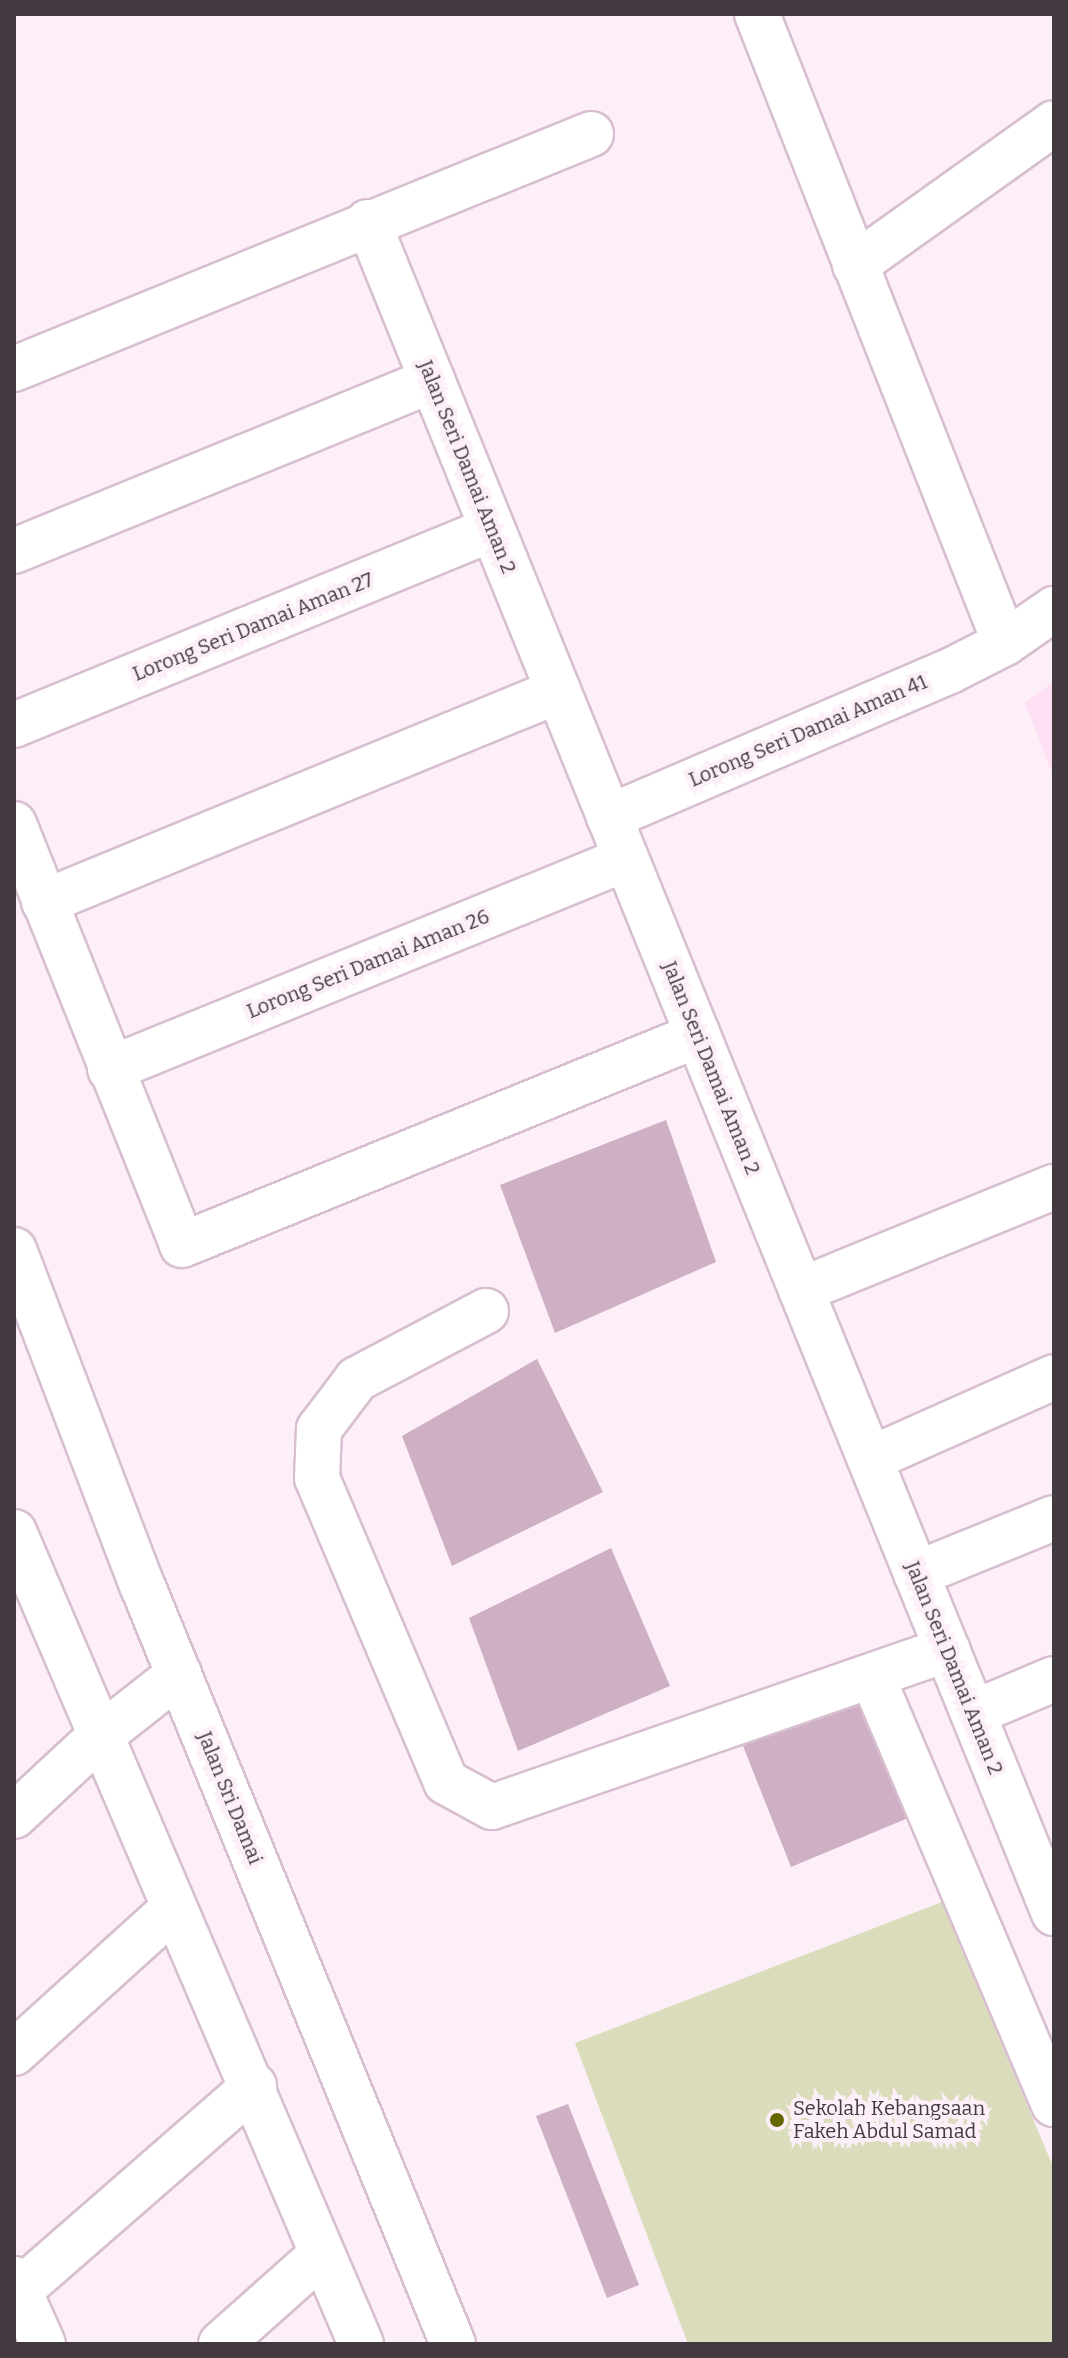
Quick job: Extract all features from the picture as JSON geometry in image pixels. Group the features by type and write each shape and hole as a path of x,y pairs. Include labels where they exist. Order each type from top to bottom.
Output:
{"street":[{"path":"757,14 1005,643"},
{"path":"855,265 1054,123"},
{"path":"14,369 368,222 591,134"},
{"name":"Jalan Seri Damai Aman 2","path":"368,222 973,1713 1038,1826 1054,1913"},
{"path":"14,551 432,380"},
{"name":"Lorong Seri Damai Aman 27","path":"14,725 492,529"},
{"name":"Lorong Seri Damai Aman 41","path":"609,817 1005,643 1054,609"},
{"path":"44,902 558,691"},
{"path":"14,824 182,1245 698,1035"},
{"name":"Lorong Seri Damai Aman 26","path":"110,1069 626,859"},
{"path":"801,1290 1049,1202"},
{"name":"Jalan Sri Damai","path":"14,1250 179,1674 453,2344"},
{"path":"486,1311 357,1379 319,1429 317,1478 446,1782 492,1807 947,1649"},
{"path":"870,1459 1054,1377"},
{"path":"916,1574 1054,1518"},
{"path":"14,1532 173,1909 254,2086 361,2344"},
{"path":"14,1816 99,1737 179,1674"},
{"path":"872,1676 1054,2104"},
{"path":"973,1713 1054,1679"},
{"path":"14,2053 173,1909"},
{"path":"43,2344 16,2285 254,2086"},
{"path":"221,2344 322,2254"}],"shaded area":[{"path":"1054,682 1054,779 1025,702"}],"green space":[{"name":"Sekolah Kebangsaan Fakeh Abdul Samad","path":"942,1902 1054,2169 1054,2344 688,2344 575,2043"}],"building":[{"path":"666,1120 716,1262 555,1333 500,1185"},
{"path":"537,1359 603,1492 452,1566 402,1436"},
{"path":"611,1548 670,1686 518,1751 469,1618"},
{"path":"863,1699 913,1816 791,1867 743,1746"},
{"path":"568,2104 639,2285 607,2298 536,2116"}],"place":[{"name":"Sekolah Kebangsaan Fakeh Abdul Samad","path":"777,2120"}]}
